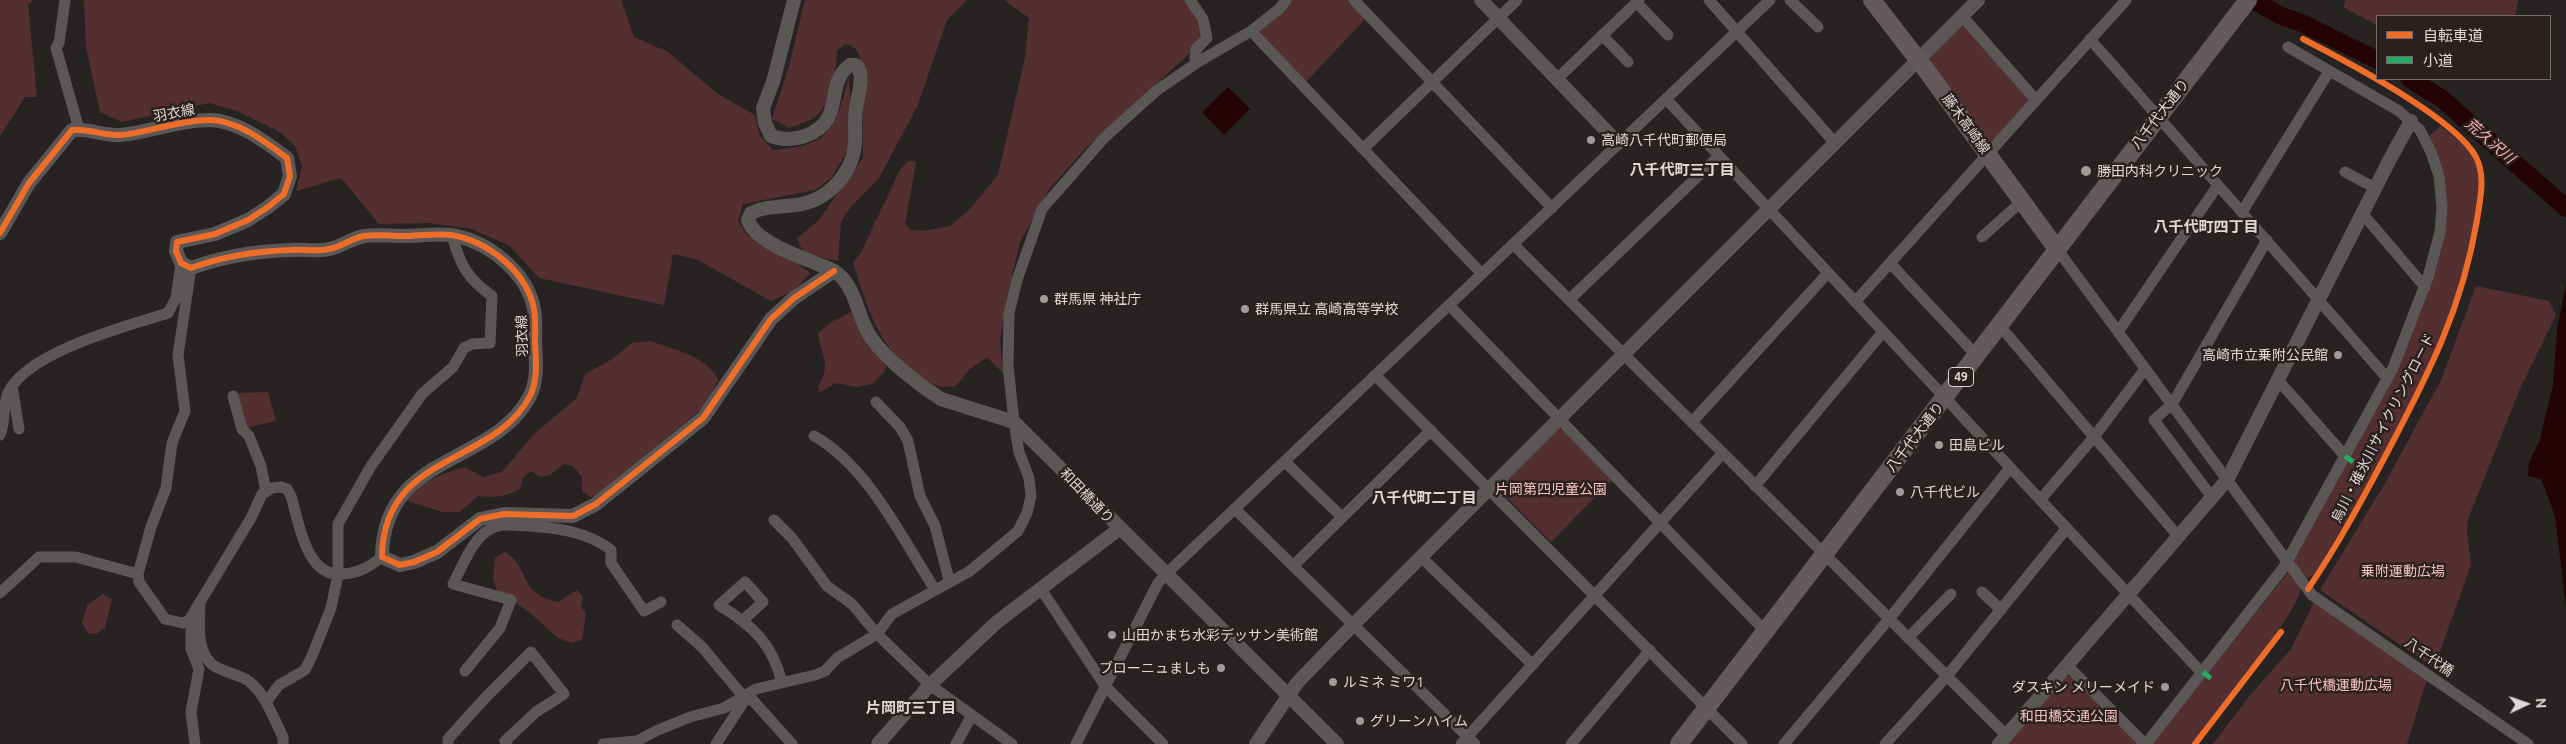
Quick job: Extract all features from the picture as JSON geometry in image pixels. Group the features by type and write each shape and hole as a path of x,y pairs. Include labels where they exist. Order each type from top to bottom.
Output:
{"main road":[{"name":"藤木高崎線","path":"1875,1 2057,249"},
{"name":"八千代大通り","path":"1679,744 2245,5"}],"street":[{"path":"0,233 29,183 47,159 72,130 79,129 56,48 59,43 65,0"},
{"path":"794,0 773,82 764,108 765,123 771,136 782,140 807,135 823,126 831,112 839,76 850,66 856,65 861,75 855,111 853,156 848,170 827,195 813,202 764,207 751,213 748,220 750,229 762,238 834,271"},
{"path":"1190,0 1204,19 1206,38 1196,49 1195,59 1198,62"},
{"path":"603,744 637,742 658,730 690,717 724,708 756,689 815,676 824,671 837,658 877,634 892,614 934,588 970,570 1018,531 1027,513 1031,496 1029,478 1019,452 1014,422 1008,365 1009,313 1017,280 1042,209 1104,138 1156,91 1198,62 1251,31 1279,9 1286,0"},
{"path":"1354,0 1552,208"},
{"path":"1481,0 1618,143"},
{"path":"1364,148 1516,0"},
{"path":"1709,0 1835,143"},
{"path":"1076,744 1158,583 1165,575 1770,0"},
{"path":"1790,0 1818,27"},
{"path":"1256,744 1297,683 1353,624 1978,0"},
{"path":"1855,302 2126,0"},
{"path":"1557,79 1638,1 1668,35"},
{"path":"1962,16 2036,100"},
{"path":"1251,31 1482,274"},
{"path":"1602,35 1628,62"},
{"path":"2090,39 2387,378"},
{"path":"2067,665 2145,744 2280,573 2387,378 2425,286 2440,232 2442,195 2439,176 2431,152 2420,130 2412,121 2394,108 2328,73 2288,47"},
{"path":"2242,212 2328,73"},
{"path":"1666,99 2202,673"},
{"name":"羽衣線","path":"79,129 102,134 120,135 209,120 236,126 287,158 290,176 284,194 248,220 215,234 177,242 176,251 186,265 245,253 329,249 364,236 452,235 483,246 514,269 528,290 535,310 536,371 531,394 518,414 503,427 431,470 411,485 391,510 382,536 382,557"},
{"path":"1513,244 1947,676 2003,740 2211,496 2227,480 2362,213 2412,121"},
{"path":"1568,300 1719,156"},
{"path":"2345,172 2375,188"},
{"path":"2118,332 2218,185"},
{"path":"1982,237 2022,201"},
{"path":"2362,213 2425,286"},
{"path":"266,702 279,685 305,670 330,608 338,575 338,524 371,466 422,394 453,367 464,348 472,344 490,343 492,296 467,275 456,253 452,235"},
{"path":"2211,496 2154,420 2172,404 2267,240"},
{"name":"八千代橋","path":"2057,249 2312,595 2528,744"},
{"path":"1890,263 1977,356"},
{"path":"0,435 3,428 7,392 12,386 34,366 84,340 168,313 176,298 186,265"},
{"path":"186,265 178,355 185,411 172,443 166,488 151,527 138,574 139,582 165,619 183,623 191,620"},
{"path":"195,744 192,712 199,669 191,649 191,620 251,518 262,494 272,488 281,487 287,489 291,496 302,534 315,564 330,573 338,575 361,572 382,557 400,564 414,562 437,552 480,519 503,520 573,516 596,504 703,418 771,320 794,298 834,271"},
{"name":"和田橋通り","path":"834,271 845,279 871,338 886,354 931,393 941,399 1014,422 1165,575 1337,744"},
{"path":"1692,422 1828,273"},
{"path":"1449,305 1766,632"},
{"path":"2000,326 2178,536"},
{"path":"1755,486 1884,332"},
{"path":"2040,500 2094,437 2145,369"},
{"path":"1375,375 1742,744"},
{"path":"2278,380 2345,456"},
{"path":"12,386 19,429"},
{"path":"233,396 242,429 249,436 261,466 266,492"},
{"path":"876,402 900,427 908,441 920,496 935,526 949,580"},
{"path":"1293,566 1431,430"},
{"path":"814,436 830,445 868,484 934,588"},
{"path":"1235,509 1353,624 1468,742 1532,665 1722,454"},
{"path":"1284,462 1342,518"},
{"path":"1784,744 1889,619 2010,468"},
{"path":"466,671 500,628 511,600 453,584 472,547 488,528 503,520 556,529 600,541 611,550 612,563 644,611 661,602"},
{"path":"774,520 792,538 827,586 852,604 877,634 930,685 971,717 1012,744"},
{"path":"878,744 930,685 997,622 1119,529"},
{"path":"1885,744 1947,676 2066,529"},
{"path":"0,593 39,557 76,557 138,574"},
{"path":"1421,557 1532,665"},
{"path":"1041,589 1105,686 1163,744"},
{"path":"1982,592 2001,610"},
{"path":"1908,638 1951,594"},
{"path":"201,602 200,641 204,656 216,668 247,680 262,693 283,737 283,744"},
{"path":"744,620 770,650 778,664 782,684"},
{"path":"677,626 702,647 792,744"},
{"path":"1571,744 1650,650"},
{"path":"448,744 448,739 531,652 564,694 536,712 505,741 508,744"},
{"path":"716,744 746,696"},
{"path":"956,744 971,717"}],"green space":[{"path":"0,0 33,0 28,5 37,97 25,97 0,136"},
{"path":"84,0 621,0 634,37 668,52 718,94 755,115 760,136 773,150 807,144 819,139 827,132 839,110 849,77 852,134 845,155 831,178 815,190 743,204 738,221 747,235 784,254 810,273 794,291 771,301 698,260 673,254 664,305 539,278 510,246 472,229 429,223 379,224 341,178 296,191 302,166 295,146 280,132 237,111 209,103 122,122 100,112 86,47"},
{"path":"805,0 967,0 947,20 917,107 879,178 850,208 841,221 838,261 815,256 802,250 797,238 818,221 863,158 862,63 857,51 846,44 837,50 832,86 821,111 806,122 789,128 772,119 789,66"},
{"path":"1004,0 1184,0 1199,21 1202,36 1190,53 1085,149 1050,188 1020,242 1007,296 1000,341 1003,373 987,357 969,370 956,386 944,387 929,382 914,372 890,349 874,323 853,263 861,252 900,170 908,161 916,162 905,224 911,230 923,231 950,226 969,210 998,175 1025,58 1029,18"},
{"path":"1289,0 1349,0 1366,18 1306,82 1259,34 1259,29"},
{"path":"2346,0 2518,0 2515,15 2376,15 2376,24 2343,7"},
{"path":"1960,26 1965,26 2028,97 2028,103 1992,143 1985,142 1929,66 1929,58"},
{"path":"2441,126 2469,152 2477,165 2480,178 2478,203 2460,282 2427,369 2399,424 2315,574 2306,579 2293,562 2401,361 2444,233 2429,136"},
{"name":"乗附運動広場","path":"2476,286 2549,301 2556,315 2519,391 2468,519 2467,532 2471,565 2434,668 2320,590 2384,485 2441,380"},
{"path":"853,311 867,340 886,365 885,371 872,384 857,387 836,383 820,392 818,387 825,366 818,333 833,321"},
{"path":"651,341 698,359 713,372 718,380 709,398 699,411 596,496 590,497 582,491 582,477 573,466 564,464 550,475 541,477 531,471 523,477 520,489 500,496 478,496 460,512 443,512 407,501 426,483 465,467 483,477 502,472 534,434 577,398 585,374 614,358 632,343"},
{"path":"268,392 276,421 246,428 236,393"},
{"name":"片岡第四児童公園","path":"1558,428 1562,429 1612,480 1551,542 1502,493 1502,484"},
{"path":"505,552 513,558 536,593 545,598 558,602 577,590 583,597 581,607 586,614 582,640 572,643 558,638 529,612 497,591 493,579 495,558"},
{"path":"2289,571 2300,587 2296,602 2270,642 2193,744 2152,744"},
{"path":"103,594 112,599 105,628 96,634 88,633 82,623 87,605"},
{"name":"八千代橋運動広場","path":"2314,602 2427,679 2407,744 2213,744 2251,694 2291,649"},
{"name":"和田橋交通公園","path":"2071,676 2138,744 2005,744 2064,677"}],"shaded area":[{"path":"1228,87 1250,109 1224,135 1202,112"},
{"path":"2566,283 2566,608 2555,516 2541,479 2528,476 2529,463 2540,439 2553,385 2557,331"}],"waterway":[{"name":"荒久沢川","path":"2253,0 2279,15 2304,24 2376,60"},
{"name":"荒久沢川","path":"2412,80 2441,98 2566,208"}],"marked path":[{"path":"2345,456 2356,464"},
{"path":"2203,672 2214,681"}],"cycle path":[{"name":"烏川・碓氷川サイクリングロード","path":"2303,39 2376,78"},
{"name":"烏川・碓氷川サイクリングロード","path":"2308,589 2340,538 2369,486 2430,367 2463,283 2480,204 2481,172 2476,157 2464,141 2423,108 2379,80"},
{"path":"0,233 29,183 72,130 121,135 187,122 209,120 220,121 240,128 270,145 287,158 290,176 284,194 248,220 215,234 177,242 176,251 181,263 191,268 228,257 253,253 324,250 360,237 373,235 451,235 479,244 504,260 523,283 530,295 534,309 536,370 533,390 513,419 492,436 420,478 400,497 387,523 382,557 400,565 414,562 437,552 480,519 504,514 573,516 596,504 703,418 771,319 794,298 834,271"},
{"path":"2195,744 2281,632"}],"place":[{"name":"高崎八千代町郵便局","path":"1591,140"},
{"name":"勝田内科クリニック","path":"2086,171"},
{"name":"群馬県 神社庁","path":"1044,299"},
{"name":"群馬県立 高崎高等学校","path":"1245,309"},
{"name":"高崎市立乗附公民館","path":"2338,355"},
{"name":"田島ビル","path":"1939,445"},
{"name":"八千代ビル","path":"1900,492"},
{"name":"山田かまち水彩デッサン美術館","path":"1112,635"},
{"name":"ブローニュましも","path":"1221,668"},
{"name":"ルミネ ミワ1","path":"1333,682"},
{"name":"ダスキン メリーメイド","path":"2165,687"},
{"name":"グリーンハイム","path":"1360,721"}],"district":[{"name":"八千代町三丁目","path":"1682,170"},
{"name":"八千代町四丁目","path":"2206,227"},
{"name":"八千代町二丁目","path":"1424,498"},
{"name":"片岡町三丁目","path":"911,708"}]}
